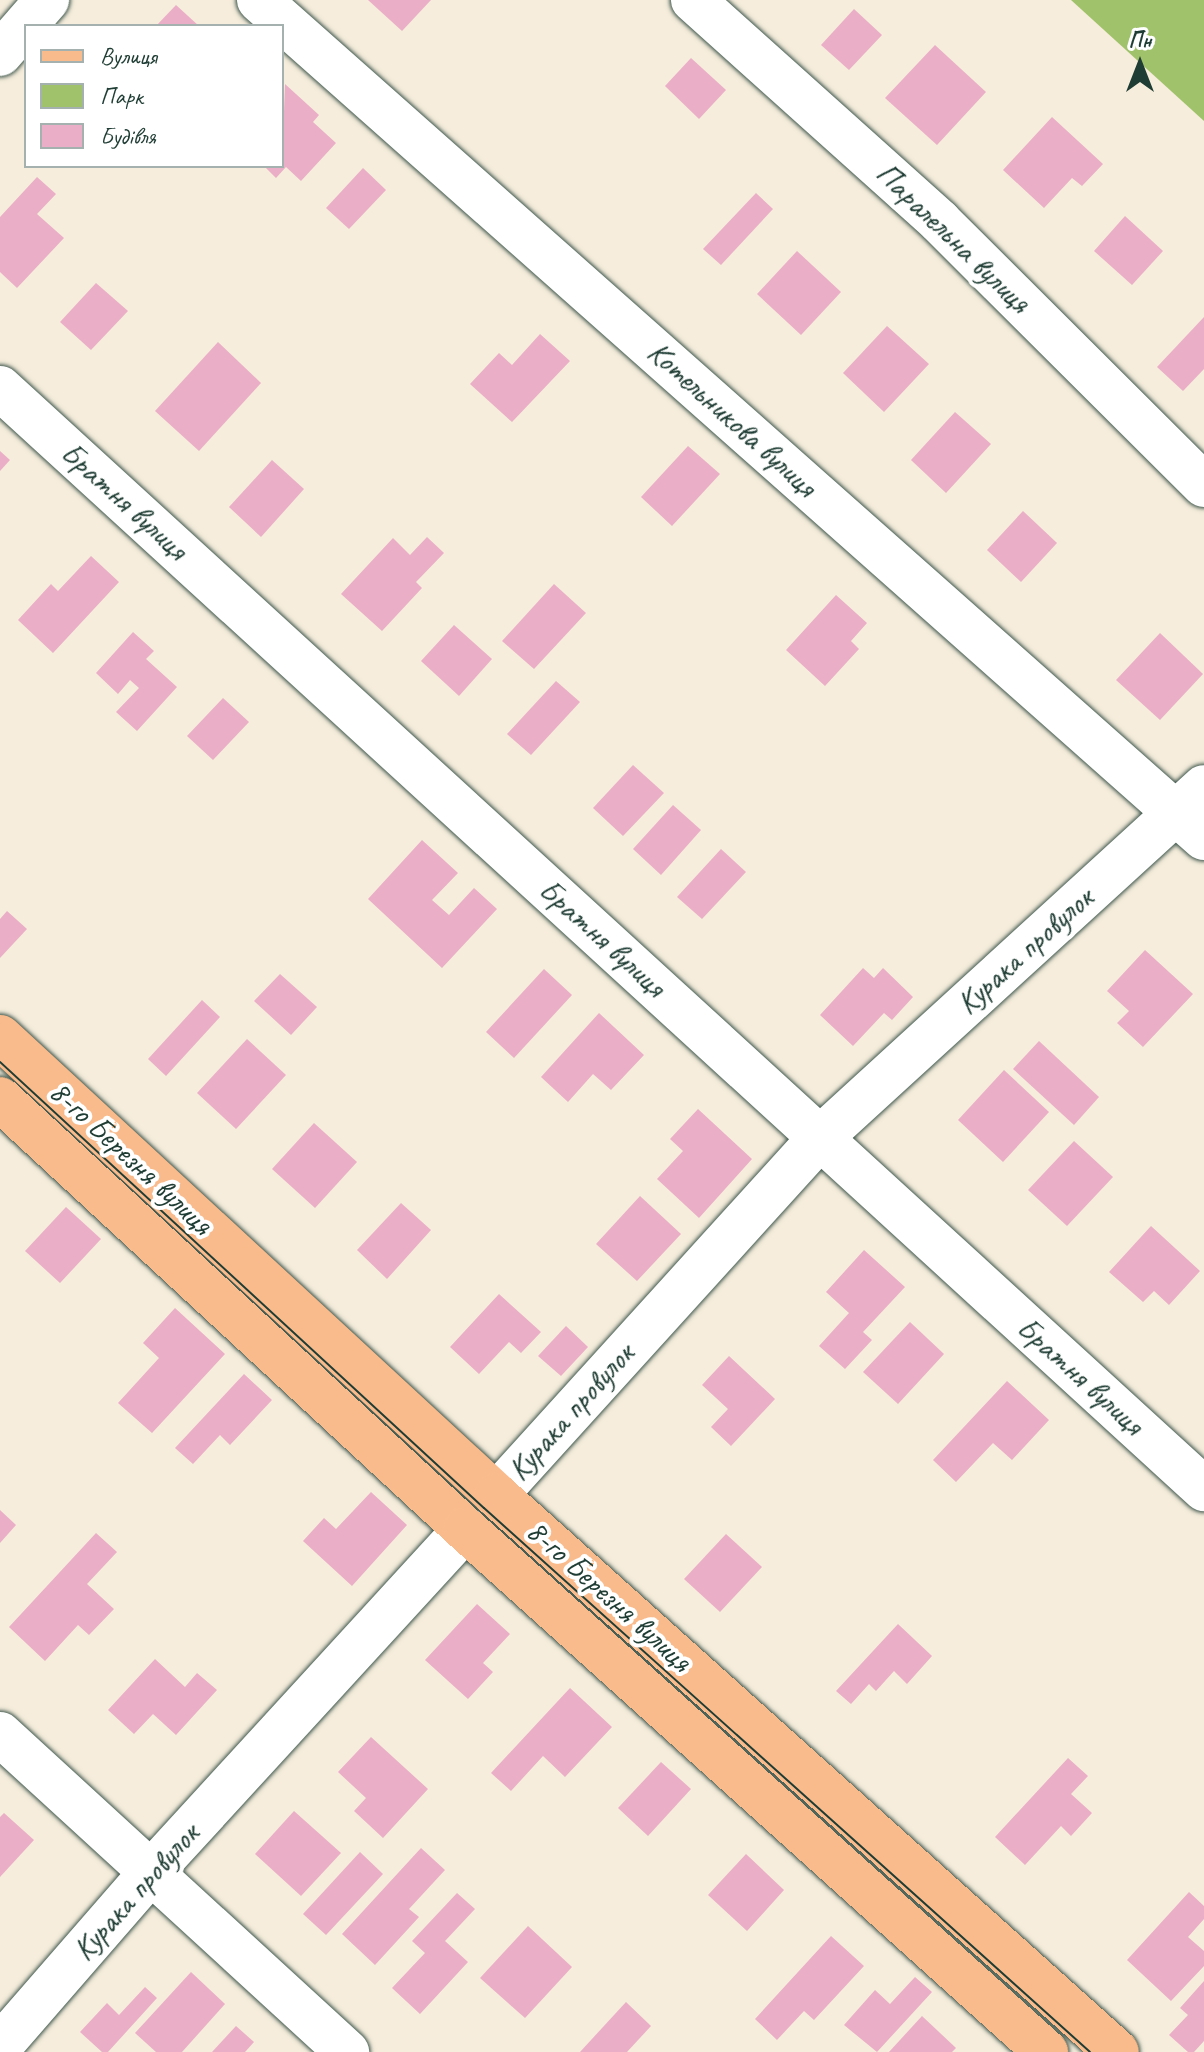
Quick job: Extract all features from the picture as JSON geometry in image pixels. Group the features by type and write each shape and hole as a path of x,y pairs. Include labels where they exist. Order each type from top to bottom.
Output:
{"main road":[{"name":"8-го Березня вулиця","path":"0,1037 496,1495 1117,2052"},
{"name":"8-го Березня вулиця","path":"0,1099 465,1529 1046,2052"},
{"name":"Курака провулок","path":"465,1529 496,1495"}],"street":[{"path":"26,24 47,0"},
{"name":"Котельникова вулиця","path":"259,0 1195,813"},
{"name":"Паралельна вулиця","path":"693,0 939,221 1204,485"},
{"path":"0,54 24,26"},
{"name":"Братня вулиця","path":"0,388 1204,1489"},
{"name":"Курака провулок","path":"496,1495 820,1138 1195,813 1204,768"},
{"name":"Курака провулок","path":"0,2046 151,1872 465,1529"},
{"path":"0,1734 347,2052"}],"green space":[{"path":"1071,0 1204,0 1204,121"}],"building":[{"path":"368,0 431,0 402,31"},
{"path":"176,5 197,24 158,24"},
{"path":"854,9 882,35 849,70 821,45"},
{"path":"935,45 986,92 937,145 885,98"},
{"path":"691,58 726,90 699,119 665,86"},
{"path":"285,84 319,115 313,122 336,143 301,181 286,167 276,178 266,168 284,168"},
{"path":"1052,117 1103,164 1082,186 1072,178 1044,208 1003,170"},
{"path":"363,168 386,190 349,229 326,208"},
{"path":"37,177 56,194 37,214 64,238 17,288 0,272 0,217"},
{"path":"756,193 773,209 721,265 703,249"},
{"path":"1125,216 1163,251 1132,285 1094,251"},
{"path":"797,251 841,292 801,335 757,294"},
{"path":"96,283 128,311 91,350 60,322"},
{"path":"1204,317 1204,369 1183,391 1157,367"},
{"path":"887,326 929,364 884,412 843,373"},
{"path":"540,334 570,361 512,422 470,384 499,353 512,365"},
{"path":"218,342 261,383 199,451 155,411"},
{"path":"955,412 991,444 946,493 911,460"},
{"path":"688,446 720,474 672,526 641,497"},
{"path":"0,451 10,460 0,471"},
{"path":"272,460 304,489 261,537 229,507"},
{"path":"1023,511 1057,543 1021,582 987,550"},
{"path":"427,537 444,553 416,582 422,588 382,631 341,594 393,538 410,555"},
{"path":"91,556 119,582 53,653 18,620 51,584 58,591"},
{"path":"554,584 586,613 534,669 502,641"},
{"path":"836,595 867,623 851,641 859,649 825,686 786,650"},
{"path":"454,625 492,659 459,696 421,661"},
{"path":"133,632 154,651 146,659 177,687 137,731 116,712 139,688 130,680 118,694 96,673"},
{"path":"1160,633 1203,674 1160,720 1116,680"},
{"path":"556,681 580,702 531,755 507,734"},
{"path":"223,698 249,722 213,760 187,736"},
{"path":"633,765 664,793 623,836 593,808"},
{"path":"673,805 701,830 661,875 633,849"},
{"path":"422,840 458,873 432,900 449,915 474,888 497,909 442,968 368,899"},
{"path":"721,849 746,872 702,919 677,897"},
{"path":"7,911 27,929 0,958 0,919"},
{"path":"1145,950 1193,994 1143,1047 1117,1023 1129,1011 1107,991"},
{"path":"863,968 874,978 883,968 913,997 892,1020 884,1013 853,1046 820,1015"},
{"path":"544,969 572,995 514,1058 486,1032"},
{"path":"280,974 317,1007 291,1035 254,1001"},
{"path":"202,1000 220,1017 166,1076 148,1059"},
{"path":"599,1013 644,1055 611,1090 593,1074 568,1102 541,1077"},
{"path":"247,1039 286,1075 236,1129 197,1093"},
{"path":"1039,1041 1099,1097 1074,1125 1013,1069"},
{"path":"1004,1070 1049,1112 1003,1162 958,1120"},
{"path":"698,1109 752,1159 699,1218 657,1179 683,1151 670,1139"},
{"path":"314,1123 357,1162 315,1208 272,1169"},
{"path":"1074,1141 1113,1177 1067,1226 1028,1190"},
{"path":"640,1196 681,1234 637,1281 596,1244"},
{"path":"401,1203 431,1230 387,1279 357,1250"},
{"path":"66,1207 101,1239 60,1283 25,1251"},
{"path":"1151,1226 1200,1271 1169,1305 1154,1291 1143,1302 1109,1272"},
{"path":"864,1250 905,1287 863,1332 872,1340 845,1369 819,1346 849,1313 826,1292"},
{"path":"499,1294 541,1332 521,1353 509,1342 479,1374 450,1347"},
{"path":"175,1308 225,1354 152,1433 118,1403 159,1358 143,1343"},
{"path":"910,1322 944,1354 898,1404 863,1372"},
{"path":"566,1326 588,1347 561,1376 538,1356"},
{"path":"729,1356 775,1399 731,1446 711,1427 728,1409 702,1385"},
{"path":"244,1374 272,1400 230,1445 220,1435 193,1464 175,1448"},
{"path":"1007,1381 1049,1420 1012,1460 993,1443 956,1482 933,1460"},
{"path":"371,1492 407,1525 352,1586 303,1541 324,1518 336,1529"},
{"path":"0,1510 16,1525 0,1543"},
{"path":"96,1533 117,1552 87,1584 114,1609 89,1635 78,1625 45,1661 9,1627"},
{"path":"726,1534 762,1567 720,1612 684,1579"},
{"path":"477,1604 510,1634 483,1663 493,1672 468,1699 425,1660"},
{"path":"898,1624 932,1656 907,1684 894,1671 876,1691 869,1684 851,1704 836,1691"},
{"path":"155,1659 185,1687 197,1673 217,1690 176,1735 153,1714 134,1734 108,1710"},
{"path":"570,1688 612,1727 565,1777 543,1756 511,1791 491,1773"},
{"path":"371,1737 428,1789 383,1838 354,1811 366,1798 338,1772"},
{"path":"1068,1758 1088,1776 1071,1794 1092,1813 1071,1836 1061,1826 1025,1865 995,1837"},
{"path":"661,1762 691,1789 648,1836 618,1808"},
{"path":"294,1811 341,1853 301,1896 255,1854"},
{"path":"4,1813 34,1840 0,1877 0,1817"},
{"path":"421,1848 445,1870 409,1909 419,1917 375,1965 342,1934"},
{"path":"360,1852 383,1874 326,1935 303,1914"},
{"path":"746,1854 784,1890 747,1931 708,1895"},
{"path":"1189,1892 1204,1906 1204,1919 1188,1937 1204,1951 1204,1966 1171,2001 1127,1960"},
{"path":"457,1893 475,1909 445,1941 468,1962 420,2014 392,1988 425,1953 412,1941"},
{"path":"528,1926 572,1967 525,2018 480,1978"},
{"path":"831,1936 864,1966 814,2020 804,2011 777,2040 755,2019"},
{"path":"191,1972 225,2004 182,2052 156,2052 135,2033"},
{"path":"915,1977 932,1992 877,2052 844,2025 875,1990 890,2004"},
{"path":"1204,1981 1204,2041 1194,2052 1188,2052 1169,2035 1188,2015 1180,2008"},
{"path":"145,1987 157,1998 108,2052 102,2052 80,2032 107,2003 119,2015"},
{"path":"626,2002 651,2026 627,2052 580,2052"},
{"path":"922,2016 956,2048 952,2052 889,2052"},
{"path":"236,2026 254,2042 245,2052 212,2052"}],"tram line":[{"path":"0,1062 484,1508 1090,2052"}]}
